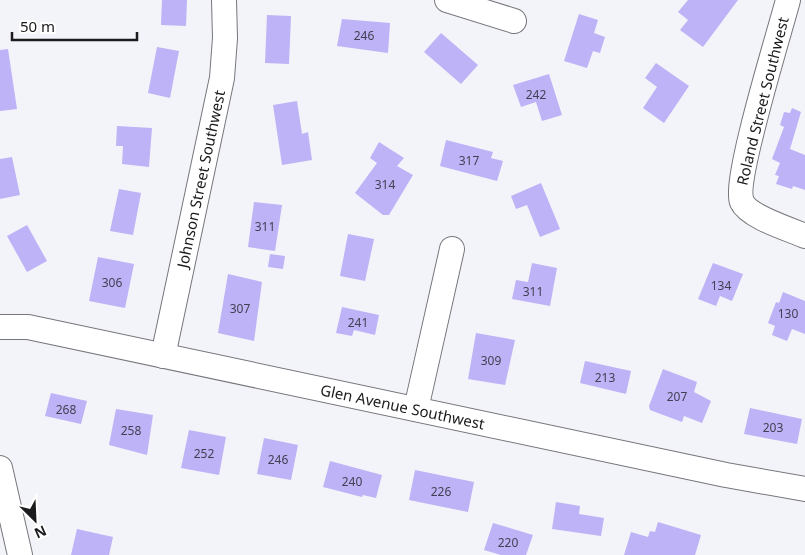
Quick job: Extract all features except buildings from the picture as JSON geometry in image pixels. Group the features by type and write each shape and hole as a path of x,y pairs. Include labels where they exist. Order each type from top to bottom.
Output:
{"street":[{"name":"Johnson Street Southwest","path":"163,356 222,78 226,38 224,0"},
{"path":"447,0 514,21"},
{"name":"Roland Street Southwest","path":"788,0 752,133 739,193 742,203 754,214 805,236"},
{"path":"416,409 452,249"},
{"name":"Glen Avenue Southwest","path":"0,327 28,328 726,475 805,489"},
{"path":"0,468 20,555"}]}
